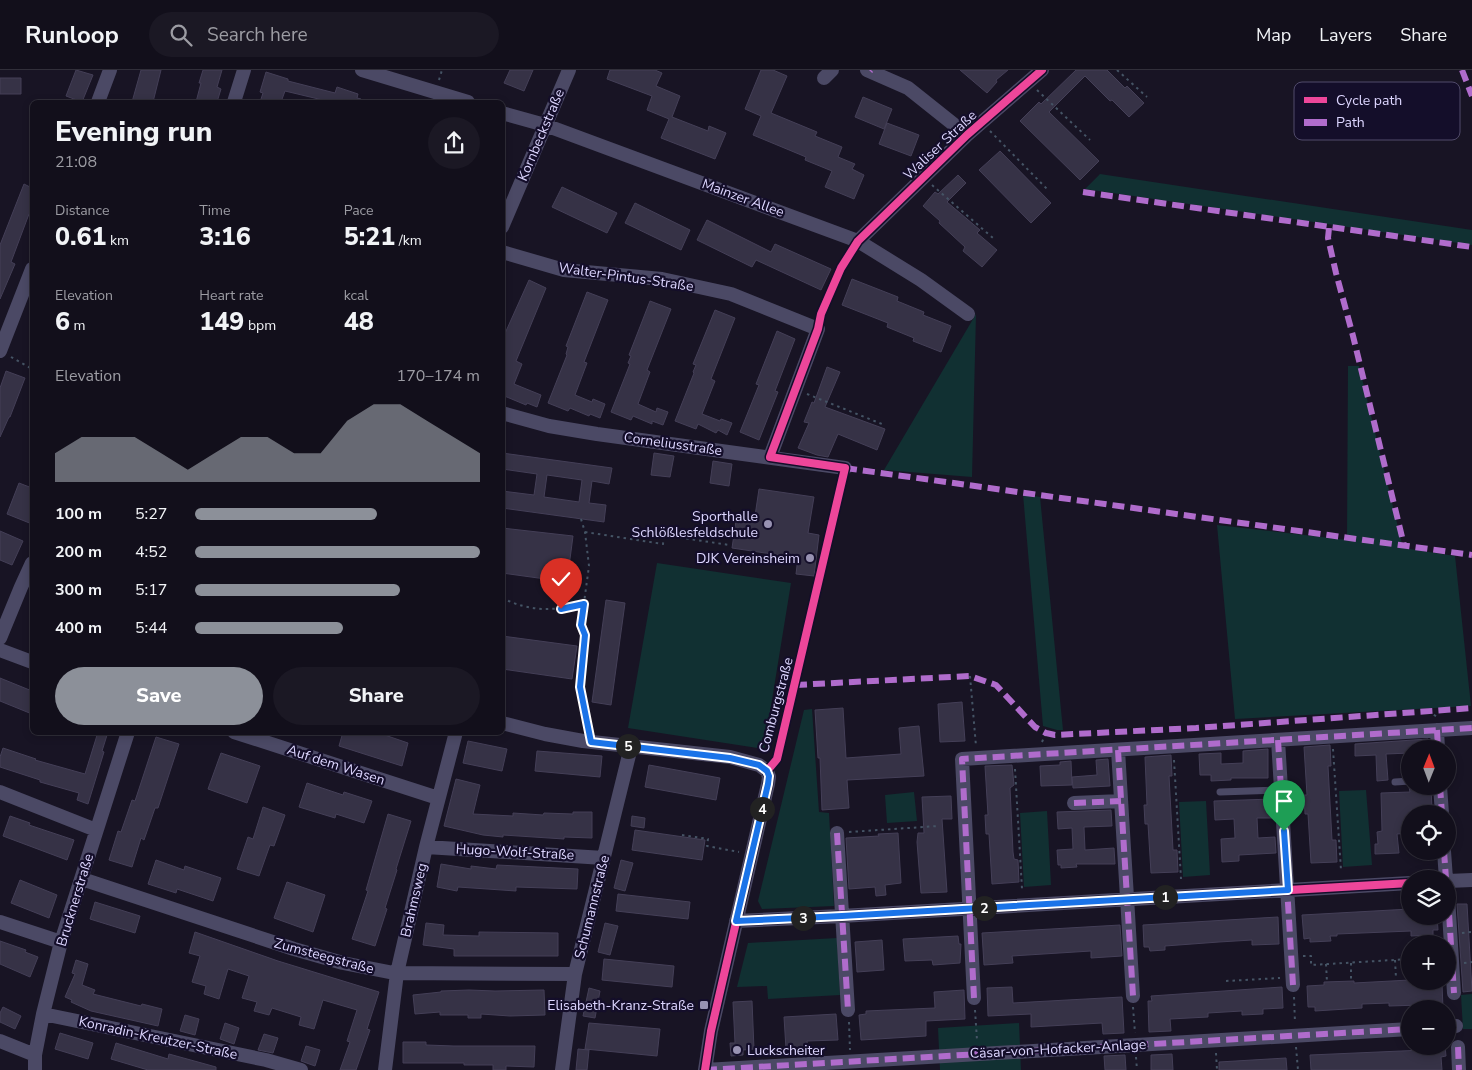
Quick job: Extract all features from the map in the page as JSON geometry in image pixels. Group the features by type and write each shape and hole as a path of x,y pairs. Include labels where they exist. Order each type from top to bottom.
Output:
{"street":[{"path":"99,100 110,70"},
{"path":"235,100 244,70"},
{"path":"362,70 461,100"},
{"name":"Kornbeckstraße","path":"505,220 569,70"},
{"path":"867,70 908,88 967,135"},
{"name":"Waliser Straße","path":"858,241 967,135 1042,70"},
{"name":"Mainzer Allee","path":"505,113 545,125 858,241 921,280 968,314"},
{"name":"Walter-Pintus-Straße","path":"505,253 564,270 662,280 731,294 818,329"},
{"path":"4,353 30,275"},
{"path":"770,457 818,329"},
{"name":"Corneliusstraße","path":"505,414 549,426 597,434 844,468"},
{"path":"0,638 30,567"},
{"path":"0,650 30,661"},
{"path":"505,725 591,742 730,758 759,765 767,771"},
{"path":"974,998 962,759 1472,728"},
{"path":"1437,730 1438,740"},
{"name":"Brucknerstraße","path":"34,1070 43,1014 61,942 127,735"},
{"name":"Auf dem Wasen","path":"243,735 438,798"},
{"name":"Brahmsweg","path":"385,1070 397,973 426,847 455,735"},
{"path":"1278,740 1293,981"},
{"name":"Schumannstraße","path":"562,1070 575,974 631,747"},
{"path":"1118,750 1132,996"},
{"name":"Comburgstraße","path":"705,1070 711,1031 768,784 769,776 767,771"},
{"path":"0,792 96,830"},
{"path":"1074,804 1121,801"},
{"path":"837,833 848,1010"},
{"name":"Hugo-Wolf-Straße","path":"426,847 604,858"},
{"name":"Zumsteegstraße","path":"82,880 294,949 343,963 397,973 575,974"},
{"path":"1456,880 1472,880"},
{"path":"736,921 1401,884"},
{"path":"0,922 61,942"},
{"path":"1450,925 1454,993"},
{"name":"Konradin-Kreutzer-Straße","path":"43,1014 266,1060 301,1070"},
{"name":"Cäsar-von-Hofacker-Anlage","path":"705,1070 1401,1029"},
{"path":"0,1041 35,1055"},
{"path":"1458,1048 1459,1070"}],"lane":[{"name":"Comburgstraße","path":"767,771 777,758 819,578"},
{"path":"1395,782 1401,782"},
{"path":"1220,792 1281,790"}],"path":[{"path":"1116,70 1147,97"},
{"path":"1028,82 1090,140"},
{"path":"981,122 1049,191"},
{"path":"923,177 993,238"},
{"path":"818,329 821,314 841,268 858,241"},
{"path":"4,353 30,368"},
{"path":"796,390 882,424"},
{"path":"819,578 844,468"},
{"path":"581,519 585,532 589,566 581,625 585,635 580,687 591,742"},
{"path":"585,532 663,544 664,535 730,545"},
{"path":"505,599 519,606 541,610 561,609 584,604"},
{"path":"970,676 976,748"},
{"path":"1332,737 1341,870"},
{"path":"1174,746 1181,880"},
{"path":"1014,756 1022,889"},
{"path":"837,833 938,826"},
{"path":"682,835 708,839 707,846 751,855"},
{"path":"1311,956 1311,965 1401,960"},
{"path":"1395,960 1396,978"},
{"path":"1351,963 1351,981"},
{"path":"1326,964 1327,982"},
{"path":"1226,981 1293,981 1298,1070"},
{"path":"1132,996 1136,1045"},
{"path":"974,998 978,1053"},
{"path":"848,1010 851,1061"},
{"path":"1216,1040 1217,1070"}],"green space":[{"path":"1100,174 1472,230 1472,245 1085,189"},
{"path":"976,314 972,477 884,470"},
{"path":"1348,366 1359,366 1403,548 1455,556 1471,706 1235,719 1217,525 1347,540"},
{"path":"1023,494 1040,497 1063,730 1043,726"},
{"path":"657,563 791,583 764,749 628,728"},
{"path":"812,709 819,812 829,813 834,906 762,909 758,901 804,710"},
{"path":"1366,790 1372,865 1343,867 1339,791"},
{"path":"914,792 917,821 887,823 885,795"},
{"path":"1206,801 1210,875 1183,877 1179,802"},
{"path":"1047,811 1051,885 1024,887 1020,813"},
{"path":"837,938 840,995 768,999 767,986 737,987 748,943"},
{"path":"1472,994 1472,1029 1463,1029 1461,995"},
{"path":"1019,1023 1021,1070 940,1070 938,1028"}],"building":[{"path":"76,70 93,75 83,100 66,96"},
{"path":"141,70 161,70 154,100 133,100"},
{"path":"203,70 222,70 217,87 221,89 218,100 197,100 201,83 199,83"},
{"path":"510,70 533,70 524,91 504,83"},
{"path":"610,70 655,70 662,73 656,86 680,96 672,117 708,131 709,126 726,133 715,159 661,138 669,119 647,110 652,96 607,79"},
{"path":"761,70 773,70 787,76 771,113 817,132 815,136 842,147 838,157 855,164 852,169 864,175 854,199 825,187 832,171 805,160 806,157 753,135 761,116 745,109"},
{"path":"960,70 1008,70 996,80 997,82 987,93"},
{"path":"1076,70 1107,70 1144,103 1129,117 1085,76 1049,112 1099,161 1080,180 1020,121 1039,102 1041,104"},
{"path":"266,72 288,79 288,81 335,93 337,87 358,94 357,98 361,99 323,100 285,91 282,100 261,100 263,93 260,92"},
{"path":"0,78 21,78 21,94 0,94"},
{"path":"863,97 892,109 884,129 855,117"},
{"path":"887,123 919,135 911,156 879,144"},
{"path":"1000,151 1051,203 1031,223 979,170"},
{"path":"958,175 966,183 947,202 980,230 977,233 997,250 982,267 963,251 965,247 923,206 935,192 938,194"},
{"path":"24,184 30,187 30,214 11,262 15,264 0,299 0,245"},
{"path":"562,187 617,213 607,233 552,207"},
{"path":"635,203 690,230 681,250 625,223"},
{"path":"707,220 771,252 775,244 831,269 821,290 756,260 752,267 697,240"},
{"path":"852,279 898,297 897,301 924,312 923,315 951,326 941,352 913,341 914,338 887,327 888,323 842,305"},
{"path":"529,280 546,288 516,361 522,364 514,384 541,395 537,407 527,403 526,405 505,396 505,333"},
{"path":"587,292 608,300 584,362 587,363 575,395 592,402 593,399 605,404 600,418 590,414 589,416 570,408 568,411 548,403 567,355 568,347 566,346"},
{"path":"650,301 671,309 647,370 650,372 638,404 656,412 657,408 668,412 663,425 652,421 652,424 633,416 631,420 611,412 630,364 628,363 631,356 629,355"},
{"path":"715,310 735,318 711,379 715,381 702,414 720,421 721,419 732,423 727,435 718,430 716,433 698,424 696,429 675,421 694,373 696,365 693,364"},
{"path":"777,331 795,339 775,391 778,392 759,440 740,432 759,385 756,384"},
{"path":"827,367 840,372 825,407 885,429 877,450 838,434 828,457 798,448 809,423 804,422 812,402 814,403"},
{"path":"6,371 25,378 0,437 0,388"},
{"path":"505,453 612,468 609,484 592,481 589,503 606,505 604,522 505,508 505,491 534,495 537,474 505,469","holes":["547,475 582,480 579,502 544,497"]},
{"path":"654,453 674,456 670,477 651,475"},
{"path":"713,461 732,464 729,486 710,483"},
{"path":"19,483 30,487 30,523 7,514"},
{"name":"Sporthalle Schlößlesfeldschule","path":"759,489 814,497 808,533 819,535 814,576 796,574 798,558 732,548 737,514 755,516"},
{"path":"505,528 573,536 567,582 505,573"},
{"path":"0,531 23,541 12,565 0,560"},
{"path":"606,600 625,603 611,705 592,702"},
{"path":"505,636 577,646 572,679 505,669"},
{"path":"0,678 30,690 30,713 0,701"},
{"path":"962,702 965,741 940,742 938,704"},
{"path":"843,708 846,758 901,754 899,728 919,726 924,776 847,780 849,808 822,810 820,758 818,758 815,710"},
{"path":"97,735 107,735 102,751 104,752 88,804 77,800 79,793 40,782 40,780 0,767 0,757 3,748 35,760 85,774"},
{"path":"342,735 385,735 408,743 402,766 339,746"},
{"path":"156,737 179,744 158,808 155,808 144,840 141,838 132,867 109,860 118,831 121,832 132,800 135,801"},
{"path":"468,741 507,749 502,771 463,763"},
{"path":"1401,741 1401,753 1386,754 1388,780 1377,781 1376,755 1355,756 1355,744"},
{"path":"1330,745 1331,766 1328,766 1332,840 1336,840 1337,862 1311,863 1308,814 1305,814 1304,795 1307,795 1304,747"},
{"path":"1268,749 1268,778 1231,778 1231,780 1211,781 1211,775 1200,775 1199,754 1221,753 1221,764 1243,763 1243,751"},
{"path":"537,751 602,756 600,777 535,771"},
{"path":"221,753 260,766 247,803 208,789"},
{"path":"1171,755 1172,776 1169,776 1173,850 1177,850 1178,872 1151,873 1148,824 1145,824 1144,805 1147,805 1145,757"},
{"path":"1108,759 1110,786 1073,788 1072,777 1097,775 1096,760"},
{"path":"1071,761 1072,785 1041,786 1040,766 1060,765 1060,762"},
{"path":"649,765 720,778 716,800 645,787"},
{"path":"1012,765 1014,785 1010,788 1013,852 1014,859 1018,860 1019,882 992,884 989,834 986,834 985,815 988,815 985,766"},
{"path":"456,779 480,785 473,814 513,816 513,813 543,815 544,813 573,814 573,812 592,812 592,838 564,837 564,839 503,835 503,837 483,835 444,826"},
{"path":"307,783 343,795 344,792 372,801 364,823 336,814 335,818 299,807"},
{"path":"1381,793 1431,795 1432,805 1401,805 1401,834 1397,834 1399,853 1375,854 1375,844 1378,844 1377,832 1382,831"},
{"path":"951,796 952,819 942,819 947,892 921,893 917,842 918,833 924,833 922,797"},
{"path":"1273,799 1274,818 1257,818 1258,838 1275,837 1276,853 1239,855 1239,861 1222,862 1221,839 1235,838 1234,819 1215,820 1214,801"},
{"path":"263,807 285,815 274,846 270,845 259,876 237,869 248,837 253,839"},
{"path":"1111,810 1112,826 1084,827 1085,850 1114,848 1115,864 1076,864 1077,867 1061,868 1061,865 1058,865 1057,850 1073,849 1072,828 1058,829 1057,812"},
{"path":"388,814 411,821 375,946 352,939 368,891 366,890"},
{"path":"10,816 30,823 29,825 74,840 67,860 3,836"},
{"path":"632,816 645,818 644,828 631,826"},
{"path":"635,830 705,840 702,860 632,850"},
{"path":"898,833 901,883 885,885 886,895 876,896 875,887 849,889 846,838"},
{"path":"156,860 184,870 185,866 221,878 213,901 177,889 176,893 148,884"},
{"path":"621,860 633,863 625,891 614,888"},
{"path":"441,864 471,869 471,866 496,869 497,865 578,869 577,889 516,887 516,891 458,887 457,891 437,887"},
{"path":"20,880 57,895 49,918 11,903"},
{"path":"287,882 325,895 313,932 274,918"},
{"path":"618,894 690,902 688,919 616,911"},
{"path":"95,902 140,916 135,933 90,919"},
{"path":"1457,904 1467,904 1472,991 1463,992"},
{"path":"1401,910 1401,925 1438,925 1438,930 1433,930 1433,935 1411,935 1411,931 1337,934 1337,936 1330,936 1331,941 1310,942 1310,938 1304,939 1302,915"},
{"path":"1278,917 1279,944 1252,945 1252,940 1165,946 1165,950 1150,951 1149,947 1144,947 1143,925"},
{"path":"426,923 444,925 443,935 479,936 479,932 558,933 558,956 454,956 454,949 423,945"},
{"path":"605,923 618,926 610,955 598,952"},
{"path":"1120,925 1122,956 1091,958 1091,951 1012,956 1013,963 984,965 982,933"},
{"path":"195,932 278,961 379,992 367,1029 370,1030 356,1070 340,1070 350,1042 347,1041 357,1010 323,1000 314,1029 299,1025 301,1017 272,1008 269,1015 254,1011 257,1002 242,998 249,976 228,969 219,999 204,994 206,986 192,982 200,956 189,953"},
{"path":"958,936 959,944 961,944 960,963 933,965 932,960 905,961 903,939"},
{"path":"882,940 884,970 857,972 855,942"},
{"path":"0,941 26,950 25,952 38,957 30,977 0,964"},
{"path":"604,959 674,966 672,987 602,980"},
{"path":"76,960 88,964 82,985 95,990 93,994 141,1006 142,1004 162,1009 158,1026 91,1011 71,1002 72,1000 65,997 75,974 72,973"},
{"path":"1401,980 1401,990 1442,990 1443,1000 1401,1000 1401,1006 1389,1006 1389,1003 1362,1004 1362,1008 1315,1011 1315,1007 1308,1007 1307,986 1324,985 1324,982 1354,981 1354,983"},
{"path":"1012,987 1013,1003 1122,997 1124,1033 1103,1034 1102,1023 1031,1027 1031,1014 988,1016 987,988"},
{"path":"1282,987 1283,1008 1263,1009 1263,1014 1242,1015 1242,1011 1208,1013 1208,1017 1170,1019 1171,1031 1149,1032 1148,1001 1152,1001 1151,996"},
{"path":"589,988 600,991 595,1018 583,1016"},
{"path":"469,990 544,990 545,1015 510,1016 481,1014 481,1018 468,1018 468,1015 440,1015 440,1012 415,1014 413,995"},
{"path":"964,990 965,1019 926,1021 926,1036 861,1040 859,1015 866,1014 866,1011 935,1008 934,992"},
{"path":"752,1001 754,1049 743,1050 743,1055 731,1056 730,1043 735,1043 733,1002"},
{"path":"3,1007 21,1016 15,1029 0,1022 0,1013"},
{"path":"836,1014 838,1040 807,1041 808,1055 790,1056 789,1049 786,1049 784,1017"},
{"path":"185,1015 199,1019 195,1035 180,1031"},
{"path":"225,1023 239,1028 234,1044 220,1039"},
{"path":"589,1023 660,1029 657,1056 585,1049"},
{"path":"60,1033 93,1043 88,1059 55,1049"},
{"path":"264,1034 278,1038 273,1053 258,1050"},
{"path":"403,1042 426,1042 426,1045 454,1046 535,1046 534,1067 506,1066 506,1070 493,1070 493,1065 403,1063"},
{"path":"116,1043 168,1059 169,1054 216,1067 216,1070 148,1070 111,1059"},
{"path":"306,1046 320,1050 315,1066 301,1061"},
{"path":"578,1049 589,1050 587,1070 576,1070"},
{"path":"1401,1051 1401,1055 1446,1056 1441,1057 1442,1070 1311,1070 1310,1055"},
{"path":"1172,1054 1173,1070 1151,1070 1151,1055"},
{"path":"1125,1055 1126,1070 1105,1070 1104,1056"},
{"path":"1286,1058 1287,1070 1219,1070 1219,1062"}],"marked path":[{"path":"1462,70 1472,96"},
{"path":"1083,192 1472,247"},
{"path":"1329,228 1328,238 1336,273 1404,545"},
{"path":"845,468 1472,555"},
{"path":"795,685 970,676 996,685 1035,727 1055,735 1196,728 1472,708"},
{"path":"974,998 962,759 1472,728"},
{"path":"1437,730 1438,740"},
{"path":"1278,740 1293,985"},
{"path":"1118,750 1133,996"},
{"path":"1441,795 1441,805"},
{"path":"1074,803 1121,801"},
{"path":"837,833 848,1010"},
{"path":"1445,860 1445,870"},
{"path":"1450,925 1454,993"},
{"path":"705,1070 1401,1030"},
{"path":"1458,1047 1459,1070"}],"cycle path":[{"path":"705,1070 711,1031 768,784 769,777 767,771 777,759 845,468 770,457 818,329 821,314 841,268 858,241 967,135 1042,70"},
{"path":"736,921 1401,884"}],"place":[{"name":"Sporthalle Schlößlesfeldschule","path":"768,524"},
{"name":"DJK Vereinsheim","path":"810,558"},
{"name":"Elisabeth-Kranz-Straße","path":"704,1005"},
{"name":"Luckscheiter","path":"737,1050"}],"route":[{"path":"561,609 584,604 581,625 585,635 580,687 591,742 730,758 759,765 767,771 769,776 768,784 736,921 1288,890 1284,831"}]}
